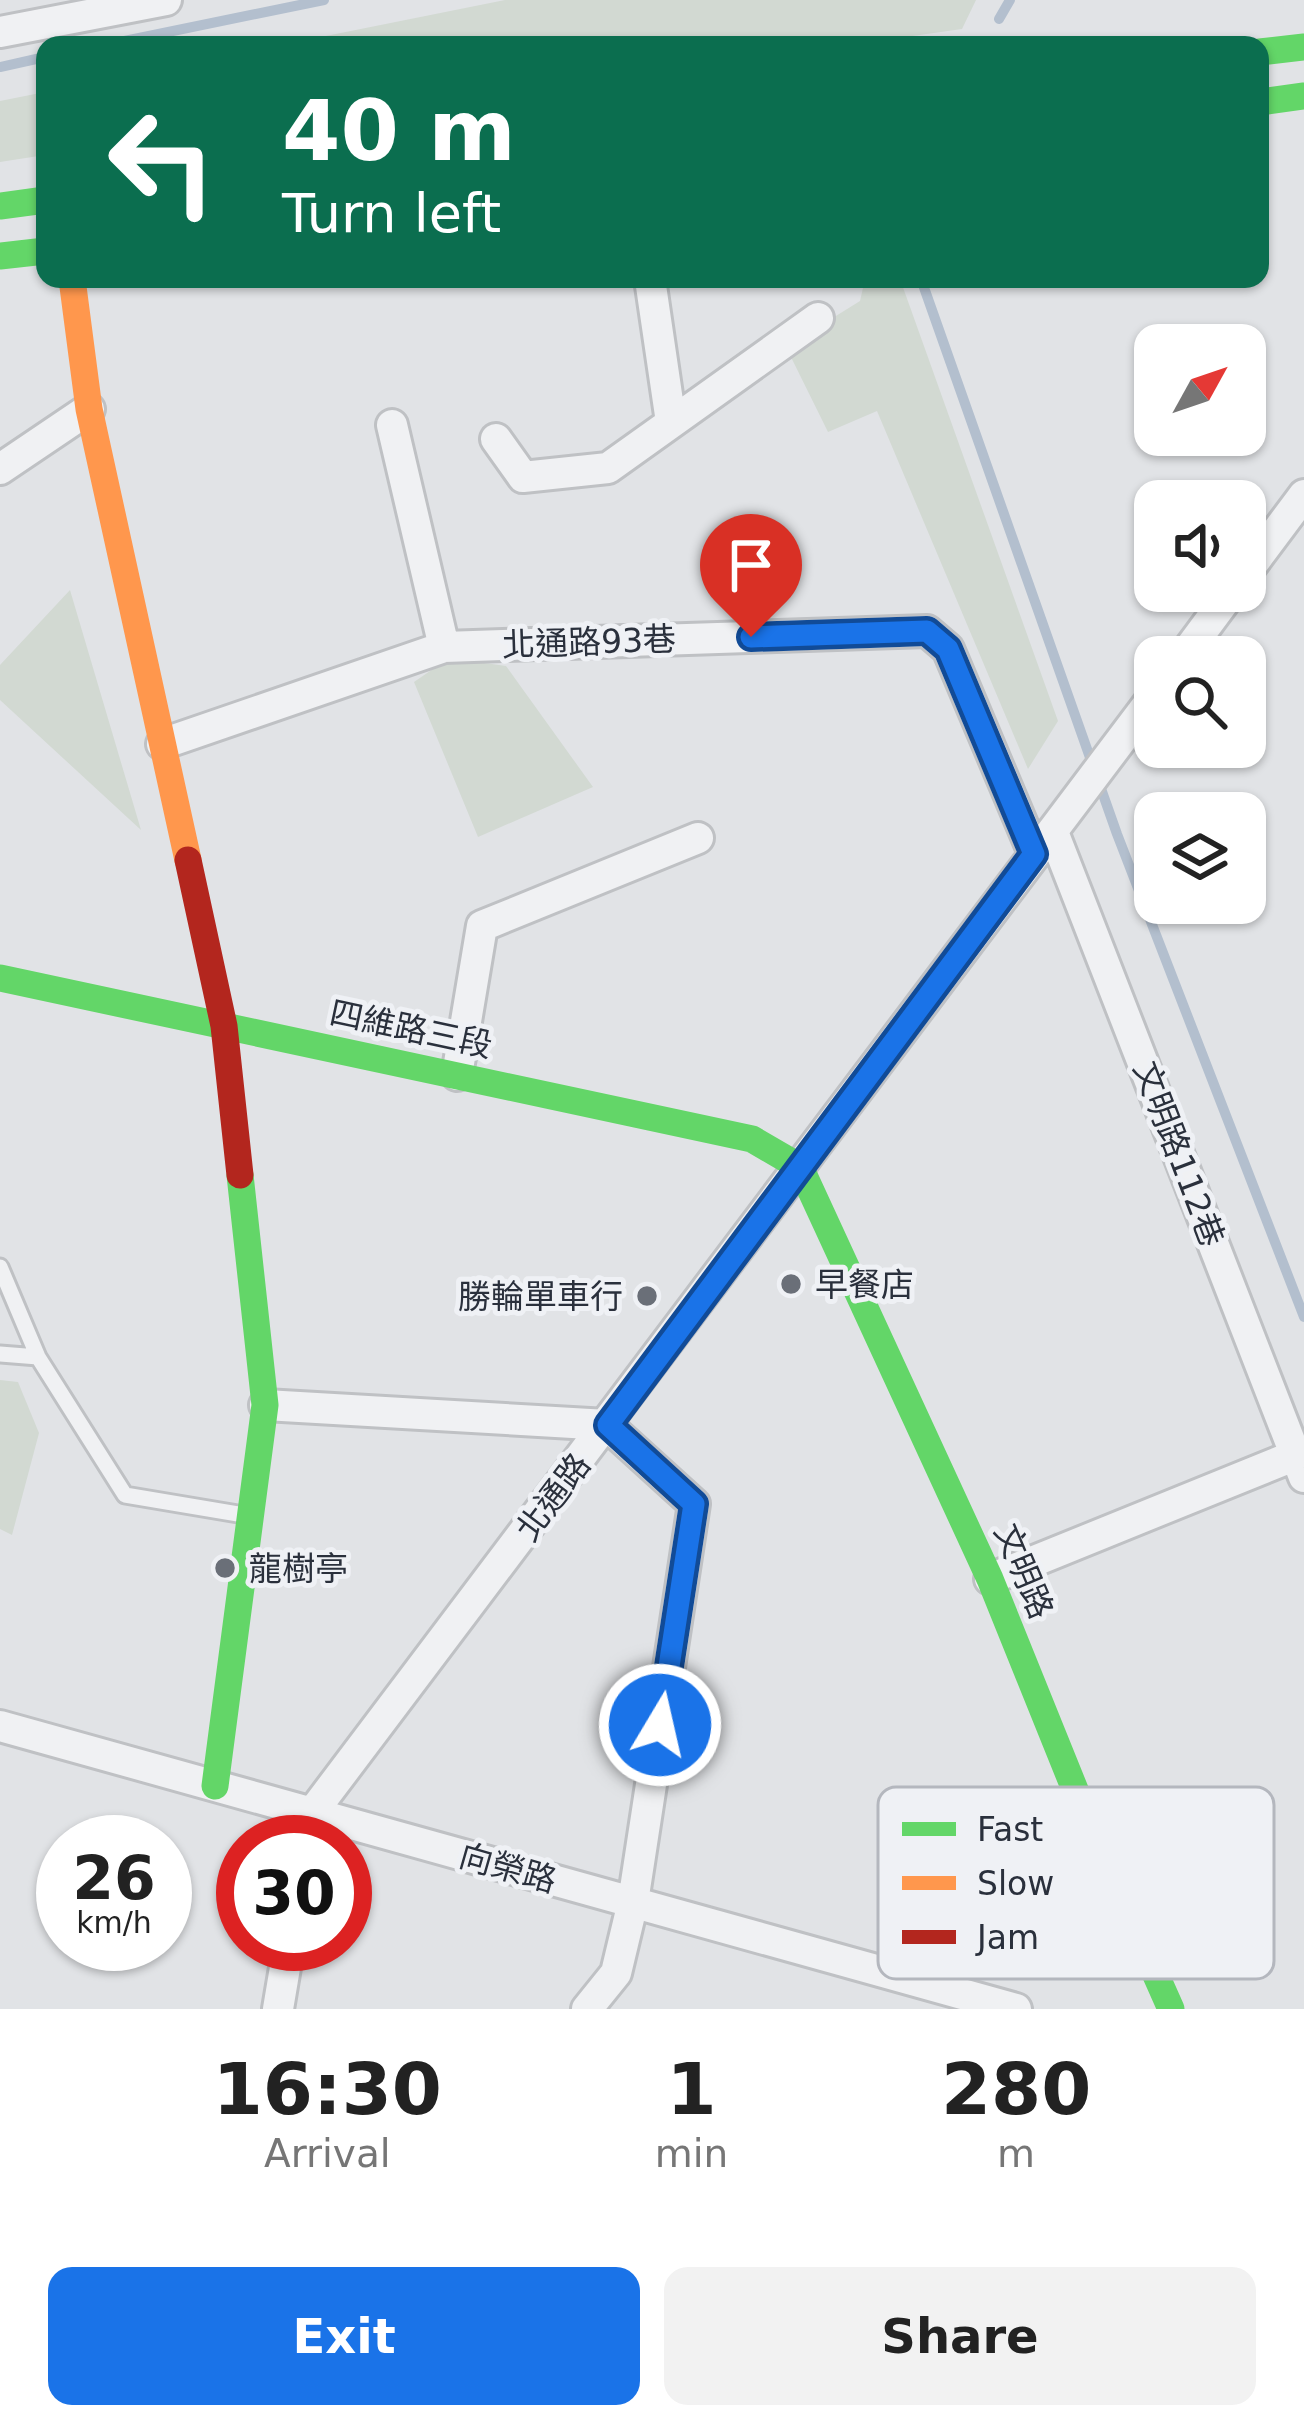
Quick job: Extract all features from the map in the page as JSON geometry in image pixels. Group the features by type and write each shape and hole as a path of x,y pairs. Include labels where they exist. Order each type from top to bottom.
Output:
{"street":[{"path":"0,32 166,0"},
{"path":"1269,51 1304,46"},
{"path":"1269,101 1304,96"},
{"path":"0,206 36,201"},
{"path":"0,256 36,252"},
{"path":"73,288 89,410 224,1026 265,1405 214,1786"},
{"path":"651,288 671,422"},
{"path":"496,439 524,477 608,468 818,318"},
{"path":"0,469 89,410"},
{"path":"392,425 444,647"},
{"path":"1266,546 1304,495"},
{"name":"北通路93巷","path":"162,744 444,647 927,631 948,649 1044,843"},
{"name":"北通路","path":"319,1815 1134,723"},
{"path":"457,1076 482,926 698,838"},
{"name":"文明路112巷","path":"1044,843 1300,1466"},
{"name":"四維路三段","path":"0,977 752,1139 800,1167"},
{"name":"文明路","path":"800,1167 990,1580 1074,1787"},
{"path":"265,1405 608,1425 694,1504 633,1902 616,1973 587,2009"},
{"path":"990,1580 1300,1466"},
{"name":"向榮路","path":"0,1726 214,1786 282,1815"},
{"name":"向榮路","path":"372,1841 633,1902 878,1970"},
{"path":"278,2009 284,1971"},
{"name":"向榮路","path":"909,1979 1016,2009"},
{"name":"文明路","path":"1159,1979 1172,2009"}],"lane":[{"path":"0,1267 38,1357 125,1495 250,1516"},
{"path":"0,1354 38,1357"}],"shaded area":[{"path":"505,0 976,0 962,29 913,36 326,36"},
{"path":"36,94 36,156 0,162 0,101"},
{"path":"863,288 903,288 1058,721 1028,769 877,411 828,432 786,347 860,301"},
{"path":"70,590 141,830 0,700 0,665"},
{"path":"449,658 506,666 593,787 478,837 414,682"},
{"path":"0,1380 18,1382 39,1433 12,1535 0,1529"}],"waterway":[{"path":"149,36 324,0"},
{"path":"999,19 1010,0"},
{"path":"0,67 36,59"},
{"path":"924,288 1117,834 1304,1317"}],"traffic: fast":[{"path":"1269,51 1304,47"},
{"path":"1269,101 1304,96"},
{"path":"0,206 36,201"},
{"path":"0,256 36,252"},
{"path":"0,978 752,1139 800,1167 990,1579 1074,1787"},
{"path":"215,1786 265,1405 240,1175"},
{"path":"1158,1979 1171,2009"}],"traffic: slow":[{"path":"73,288 89,409 188,860"}],"traffic: jam":[{"path":"188,860 224,1026 240,1175"}],"place":[{"name":"早餐店","path":"791,1284"},
{"name":"勝輪單車行","path":"647,1296"},
{"name":"龍樹亭","path":"225,1568"}],"route":[{"path":"660,1725 694,1504 608,1425 1034,854 948,649 927,631 751,637"}]}
